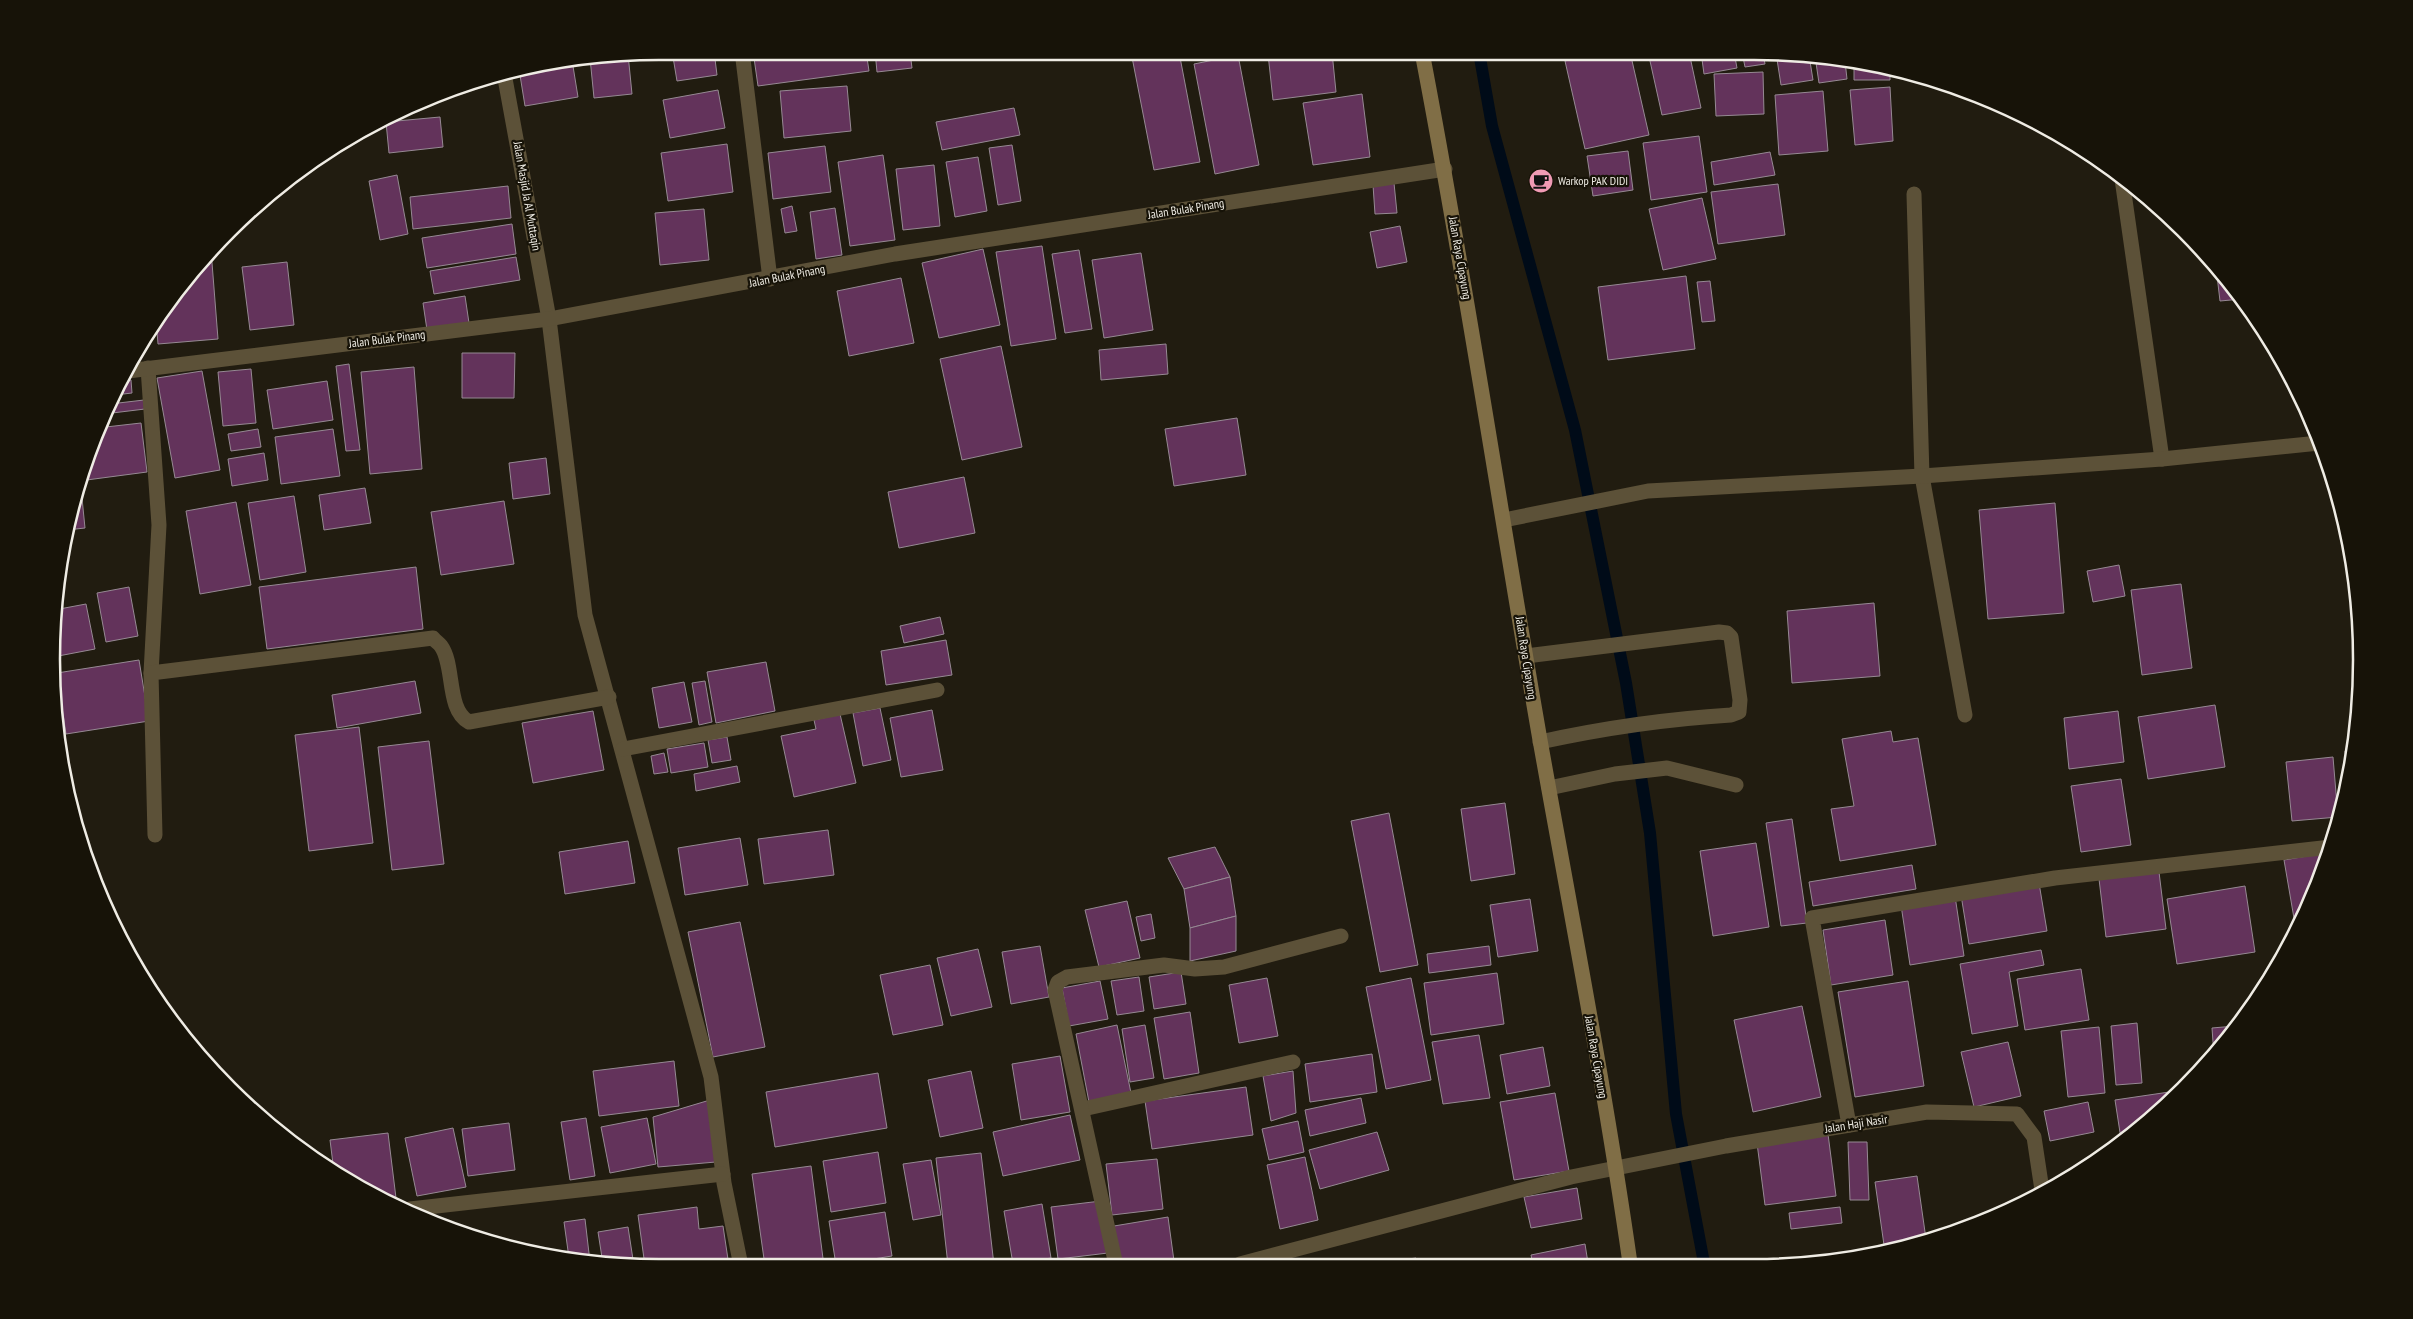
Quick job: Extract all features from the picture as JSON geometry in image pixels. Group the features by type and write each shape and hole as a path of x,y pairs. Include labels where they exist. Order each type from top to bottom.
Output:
{"main road":[{"name":"Jalan Raya Cipayung","path":"1424,60 1445,170 1540,742 1616,1169 1629,1259"}],"street":[{"path":"743,60 770,279"},
{"name":"Jalan Masjid Ja Al Muttaqin","path":"505,80 549,319 585,615 711,1077 723,1174 740,1259"},
{"name":"Jalan Bulak Pinang","path":"135,369 549,319 895,254 1445,170"},
{"path":"2123,188 2162,459"},
{"path":"1914,194 1922,476 1965,715"},
{"path":"148,368 159,525 151,673 155,835"},
{"path":"1504,520 1648,491 1922,476 2162,459 2312,444"},
{"path":"1526,656 1719,632 1727,633 1731,637 1740,700 1739,712 1731,715 1682,718 1613,726 1540,742"},
{"path":"151,673 433,638 442,647 456,705 464,719 469,722 608,697"},
{"path":"623,749 937,690"},
{"path":"1549,788 1615,774 1666,768 1736,785"},
{"path":"1848,1125 1812,918 2055,878 2322,848"},
{"path":"1115,1259 1055,990 1058,982 1068,977 1164,965 1195,969 1224,967 1340,936"},
{"path":"1082,1109 1292,1062"},
{"name":"Jalan Haji Nasir","path":"1259,1259 1571,1177 1726,1146 1927,1112 2017,1114 2034,1137 2041,1185"},
{"path":"419,1208 723,1174"}],"building":[{"path":"674,60 715,60 717,75 677,81"},
{"path":"754,60 867,60 869,71 758,86"},
{"path":"876,60 911,60 912,68 877,72"},
{"path":"1133,60 1181,60 1200,162 1154,170"},
{"path":"1214,60 1239,60 1259,165 1215,174 1194,64"},
{"path":"1269,60 1333,60 1336,92 1273,100"},
{"path":"1632,60 1649,135 1585,149 1565,61"},
{"path":"1650,60 1691,60 1701,108 1662,115"},
{"path":"1702,60 1736,60 1737,68 1704,74"},
{"path":"1744,60 1764,60 1765,64 1745,67"},
{"path":"629,61 632,94 594,98 591,64"},
{"path":"1777,61 1810,63 1813,80 1781,85"},
{"path":"1816,63 1846,68 1847,79 1819,83"},
{"path":"573,66 578,97 525,106 520,77"},
{"path":"1854,69 1890,76 1890,80 1854,80"},
{"path":"1763,72 1764,114 1716,116 1714,74"},
{"path":"847,86 851,131 784,138 780,91"},
{"path":"1890,87 1893,141 1855,145 1850,90"},
{"path":"718,90 725,128 670,138 663,100"},
{"path":"1823,91 1828,151 1779,155 1775,95"},
{"path":"1362,94 1370,157 1313,165 1303,103"},
{"path":"1014,108 1020,135 942,150 936,122"},
{"path":"440,117 443,147 389,153 386,126 396,121"},
{"path":"1699,136 1707,192 1651,200 1643,143"},
{"path":"727,144 733,192 668,201 661,153"},
{"path":"1012,145 1021,201 998,205 989,148"},
{"path":"825,146 831,192 773,199 768,153"},
{"path":"1628,151 1633,190 1593,196 1587,156"},
{"path":"1770,152 1775,175 1714,185 1711,162"},
{"path":"883,155 895,240 850,246 838,162"},
{"path":"978,157 987,211 955,217 946,162"},
{"path":"934,165 940,226 903,230 896,169"},
{"path":"397,175 408,234 380,240 369,181"},
{"path":"1394,183 1397,213 1375,214 1373,185"},
{"path":"1778,184 1785,235 1718,244 1711,192"},
{"path":"508,186 511,218 413,229 410,197"},
{"path":"1702,198 1716,259 1663,270 1649,209"},
{"path":"792,206 797,231 785,233 781,209"},
{"path":"835,208 842,255 816,259 810,212"},
{"path":"704,209 709,260 660,265 655,213"},
{"path":"512,224 516,254 427,268 422,238"},
{"path":"1400,226 1407,262 1377,268 1370,232"},
{"path":"1042,246 1056,339 1011,346 996,252"},
{"path":"983,249 1000,325 939,338 922,263"},
{"path":"1079,250 1092,329 1065,333 1052,254"},
{"path":"1141,253 1153,330 1104,338 1092,260"},
{"path":"516,257 520,280 434,294 430,271"},
{"path":"212,261 218,339 158,344 157,332 161,326"},
{"path":"287,262 294,325 250,330 242,267"},
{"path":"1686,276 1695,349 1608,360 1598,287"},
{"path":"901,278 914,343 849,356 837,291"},
{"path":"1710,281 1715,321 1702,322 1697,282"},
{"path":"2218,281 2233,300 2220,301"},
{"path":"465,296 469,323 427,330 423,303"},
{"path":"1166,344 1168,374 1101,380 1099,350"},
{"path":"1001,346 1022,447 962,460 940,359"},
{"path":"462,353 515,353 514,398 462,398"},
{"path":"349,364 360,450 346,451 336,366"},
{"path":"414,367 422,469 370,474 361,372"},
{"path":"251,369 256,423 223,426 218,372"},
{"path":"202,371 220,470 175,478 157,378"},
{"path":"131,380 132,393 122,394 122,394"},
{"path":"327,381 333,420 273,429 267,390"},
{"path":"144,400 145,409 114,413 118,403"},
{"path":"1237,418 1246,475 1174,486 1165,429"},
{"path":"141,423 147,472 88,480 107,427"},
{"path":"258,429 261,447 231,451 228,434"},
{"path":"333,429 340,476 281,484 275,437"},
{"path":"264,453 268,480 232,486 228,459"},
{"path":"546,458 550,494 513,499 509,463"},
{"path":"964,477 975,533 899,548 888,492"},
{"path":"365,488 371,523 324,530 319,495"},
{"path":"294,496 306,572 260,580 248,503"},
{"path":"82,498 85,528 75,529 80,504"},
{"path":"504,501 514,564 441,575 431,512"},
{"path":"236,502 251,585 200,594 186,511"},
{"path":"2055,503 2064,613 1988,619 1979,510"},
{"path":"2119,565 2125,596 2093,602 2087,571"},
{"path":"416,567 423,629 267,649 259,587"},
{"path":"2181,584 2192,668 2142,675 2131,590"},
{"path":"129,587 138,636 106,642 97,593"},
{"path":"1874,603 1880,676 1792,683 1787,611"},
{"path":"86,604 95,649 60,656 62,608"},
{"path":"940,617 944,634 904,643 900,626"},
{"path":"946,640 952,675 886,685 881,651"},
{"path":"139,660 149,721 66,734 61,699 60,672"},
{"path":"766,662 775,711 716,723 707,672"},
{"path":"415,681 421,713 337,728 332,695"},
{"path":"705,681 712,722 699,725 692,683"},
{"path":"684,682 692,722 659,728 652,688"},
{"path":"2215,705 2225,767 2148,779 2138,717"},
{"path":"880,708 891,760 863,766 853,713"},
{"path":"932,710 943,770 901,777 890,718"},
{"path":"593,711 604,770 533,783 522,723"},
{"path":"2118,711 2124,762 2069,769 2064,718"},
{"path":"840,714 856,783 794,797 781,736 816,729 814,720"},
{"path":"359,727 373,843 309,851 295,735"},
{"path":"1891,731 1893,742 1918,738 1936,845 1840,861 1831,809 1854,806 1842,739"},
{"path":"727,737 731,760 712,763 708,740"},
{"path":"429,741 444,864 392,870 378,747"},
{"path":"704,743 708,767 671,773 667,749"},
{"path":"664,753 668,772 654,774 651,756"},
{"path":"2333,757 2336,798 2332,818 2292,821 2286,762"},
{"path":"737,766 740,782 696,791 694,774"},
{"path":"2121,779 2131,845 2081,852 2071,786"},
{"path":"1505,803 1515,874 1471,881 1461,809"},
{"path":"1389,813 1418,965 1380,972 1351,821"},
{"path":"1792,819 1807,923 1781,926 1766,823"},
{"path":"828,830 834,875 764,884 758,839"},
{"path":"740,838 748,885 685,895 678,848"},
{"path":"628,841 635,883 565,894 559,852"},
{"path":"1756,843 1769,927 1713,936 1700,851"},
{"path":"1215,847 1230,877 1184,889 1168,858"},
{"path":"2320,854 2294,918 2284,860"},
{"path":"1912,865 1916,889 1813,906 1809,882"},
{"path":"2159,872 2166,929 2106,937 2099,879"},
{"path":"1230,877 1236,916 1190,928 1184,889"},
{"path":"2039,883 2047,931 1969,944 1961,895"},
{"path":"2245,886 2255,952 2177,964 2167,899"},
{"path":"1955,896 1964,956 1910,965 1901,905"},
{"path":"1530,899 1538,951 1498,957 1490,905"},
{"path":"1127,901 1140,958 1099,967 1085,910"},
{"path":"1151,914 1155,938 1141,941 1136,917"},
{"path":"1236,916 1236,951 1190,961 1190,928"},
{"path":"1885,920 1893,975 1831,985 1823,930"},
{"path":"740,922 765,1047 713,1057 688,932"},
{"path":"1040,946 1049,997 1011,1004 1002,952"},
{"path":"1489,946 1491,965 1429,973 1427,954"},
{"path":"978,949 992,1007 951,1016 937,958"},
{"path":"2041,950 2044,965 2009,972 2018,1026 1972,1034 1960,964"},
{"path":"930,965 943,1025 893,1035 880,975"},
{"path":"2081,969 2089,1020 2025,1030 2017,979"},
{"path":"1181,972 1186,1004 1154,1009 1149,977"},
{"path":"1497,973 1504,1024 1431,1035 1424,983"},
{"path":"1139,977 1144,1011 1117,1015 1111,981"},
{"path":"1267,978 1278,1036 1239,1043 1229,985"},
{"path":"1411,978 1431,1080 1386,1089 1366,987"},
{"path":"1100,981 1108,1019 1069,1026 1062,988"},
{"path":"1908,981 1924,1086 1855,1097 1838,992"},
{"path":"1802,1006 1821,1097 1753,1112 1734,1020"},
{"path":"1190,1012 1199,1073 1164,1079 1154,1018"},
{"path":"2137,1023 2142,1083 2116,1085 2111,1026"},
{"path":"1117,1025 1131,1093 1089,1102 1076,1034"},
{"path":"1145,1025 1154,1078 1130,1082 1122,1029"},
{"path":"2099,1027 2105,1093 2068,1097 2061,1031"},
{"path":"2227,1027 2213,1044 2212,1028"},
{"path":"1479,1035 1490,1098 1443,1104 1432,1042"},
{"path":"2008,1042 2021,1096 1974,1107 1961,1052"},
{"path":"1543,1047 1550,1086 1507,1094 1500,1055"},
{"path":"1372,1054 1377,1092 1310,1102 1305,1064"},
{"path":"1060,1056 1070,1112 1021,1120 1012,1064"},
{"path":"674,1061 679,1106 599,1116 593,1071"},
{"path":"971,1071 983,1128 940,1137 928,1080"},
{"path":"1293,1071 1296,1113 1271,1121 1263,1076"},
{"path":"878,1073 887,1128 775,1147 766,1092"},
{"path":"1246,1087 1253,1135 1152,1149 1145,1101"},
{"path":"2167,1092 2120,1133 2115,1100"},
{"path":"1555,1093 1569,1171 1514,1180 1500,1102"},
{"path":"1361,1098 1366,1123 1310,1136 1305,1110"},
{"path":"710,1100 716,1162 658,1167 653,1117"},
{"path":"2088,1102 2094,1132 2050,1141 2044,1111"},
{"path":"1070,1115 1080,1160 1003,1176 993,1132"},
{"path":"586,1118 595,1176 570,1180 561,1122"},
{"path":"647,1118 656,1164 610,1173 601,1127"},
{"path":"1298,1121 1304,1152 1269,1160 1262,1129"},
{"path":"509,1123 515,1170 468,1176 462,1129"},
{"path":"453,1128 466,1187 417,1196 405,1138"},
{"path":"1377,1132 1389,1170 1320,1189 1309,1150"},
{"path":"388,1133 396,1198 333,1162 330,1140"},
{"path":"1828,1134 1836,1196 1765,1205 1757,1143"},
{"path":"1848,1142 1867,1142 1869,1200 1850,1200"},
{"path":"878,1152 886,1203 831,1212 823,1161"},
{"path":"981,1153 993,1259 947,1259 936,1158"},
{"path":"1305,1157 1318,1220 1280,1229 1267,1165"},
{"path":"1157,1159 1163,1209 1112,1215 1106,1164"},
{"path":"931,1160 941,1215 913,1220 903,1164"},
{"path":"811,1166 823,1259 764,1259 752,1174"},
{"path":"1917,1176 1925,1234 1884,1244 1875,1182"},
{"path":"1577,1188 1582,1219 1531,1228 1524,1197"},
{"path":"1101,1201 1108,1253 1058,1259 1051,1207"},
{"path":"1042,1204 1051,1258 1012,1259 1004,1211"},
{"path":"697,1207 699,1229 723,1226 728,1259 644,1259 638,1215"},
{"path":"1840,1207 1842,1223 1791,1229 1789,1213"},
{"path":"885,1212 892,1256 873,1259 835,1259 829,1221"},
{"path":"1168,1217 1174,1259 1119,1259 1114,1226"},
{"path":"585,1219 589,1255 568,1252 564,1222"},
{"path":"628,1227 633,1258 602,1256 598,1232"},
{"path":"1585,1244 1587,1259 1532,1259 1531,1255"}],"waterway":[{"path":"1480,60 1492,126 1575,430 1626,683 1650,833 1676,1114 1703,1259"}],"place":[{"name":"Warkop PAK DIDI","path":"1541,181"}]}
